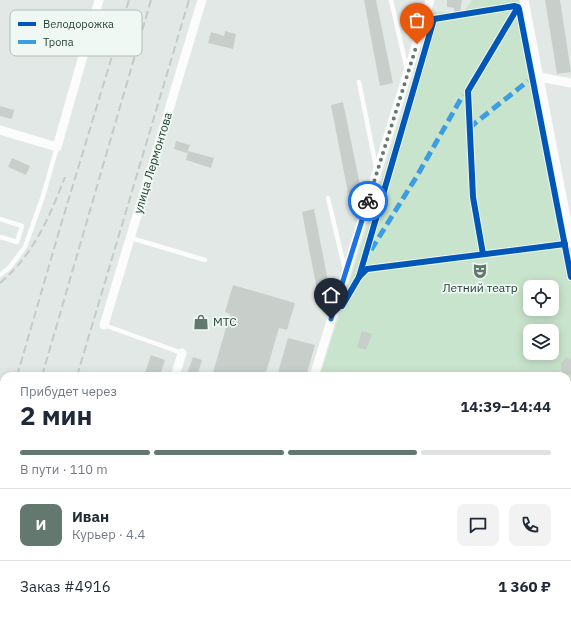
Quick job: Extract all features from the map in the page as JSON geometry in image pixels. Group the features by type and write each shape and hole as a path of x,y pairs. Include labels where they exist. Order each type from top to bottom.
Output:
{"street":[{"path":"95,10 98,0"},
{"name":"улица Лермонтова","path":"104,325 202,0"},
{"path":"315,372 430,0"},
{"path":"524,0 539,77 566,198 571,243"},
{"path":"0,130 57,147 82,56"},
{"path":"539,77 571,83"},
{"path":"176,372 182,353"}],"lane":[{"path":"391,0 407,74"},
{"path":"359,82 378,172"},
{"path":"0,275 9,268 25,247 43,196 57,147"},
{"path":"328,198 345,272"},
{"path":"0,220 22,226 17,242 0,237"},
{"path":"130,238 205,260"},
{"path":"104,325 182,353"}],"green space":[{"path":"472,0 522,0 571,257 571,372 321,372 434,11 462,14"}],"building":[{"path":"364,0 376,0 393,83 380,86"},
{"path":"447,0 462,0 460,12 454,11 454,8 447,7"},
{"path":"545,0 560,0 571,72 557,74"},
{"path":"225,31 236,34 233,49 208,43 211,32 224,36"},
{"path":"343,102 361,190 348,193 331,105"},
{"path":"0,106 14,110 12,119 0,116"},
{"path":"176,141 190,145 187,153 174,149"},
{"path":"188,151 214,158 211,168 186,160"},
{"path":"12,158 30,166 26,175 8,167"},
{"path":"314,209 331,297 319,300 302,212"},
{"path":"233,285 295,303 287,330 279,328 266,372 213,372 230,314 225,312"},
{"path":"362,331 372,334 366,350 357,347"},
{"path":"288,338 315,345 307,372 278,372"},
{"path":"151,355 165,360 161,372 145,372"},
{"path":"193,357 202,360 198,372 187,372"},
{"path":"567,357 571,360 571,372 562,372 561,363"}],"railway":[{"path":"126,10 129,0"},
{"path":"142,31 151,0"},
{"path":"78,372 189,0"},
{"path":"18,372 112,56"},
{"path":"43,372 135,56"},
{"path":"0,283 12,272 31,248 53,207 65,177"}],"marked path":[{"path":"469,128 528,81"},
{"path":"371,250 417,176 463,95"}],"cycle path":[{"path":"359,277 434,19 515,6 519,9 571,277"},
{"path":"483,254 473,197 468,91 518,7"},
{"path":"342,306 359,277 367,269 565,244"}],"way so far":[{"path":"368,201 417,44"}],"place":[{"name":"Летний театр","path":"480,271"},
{"name":"МТС","path":"201,322"}],"route":[{"path":"331,319 368,201"}]}
